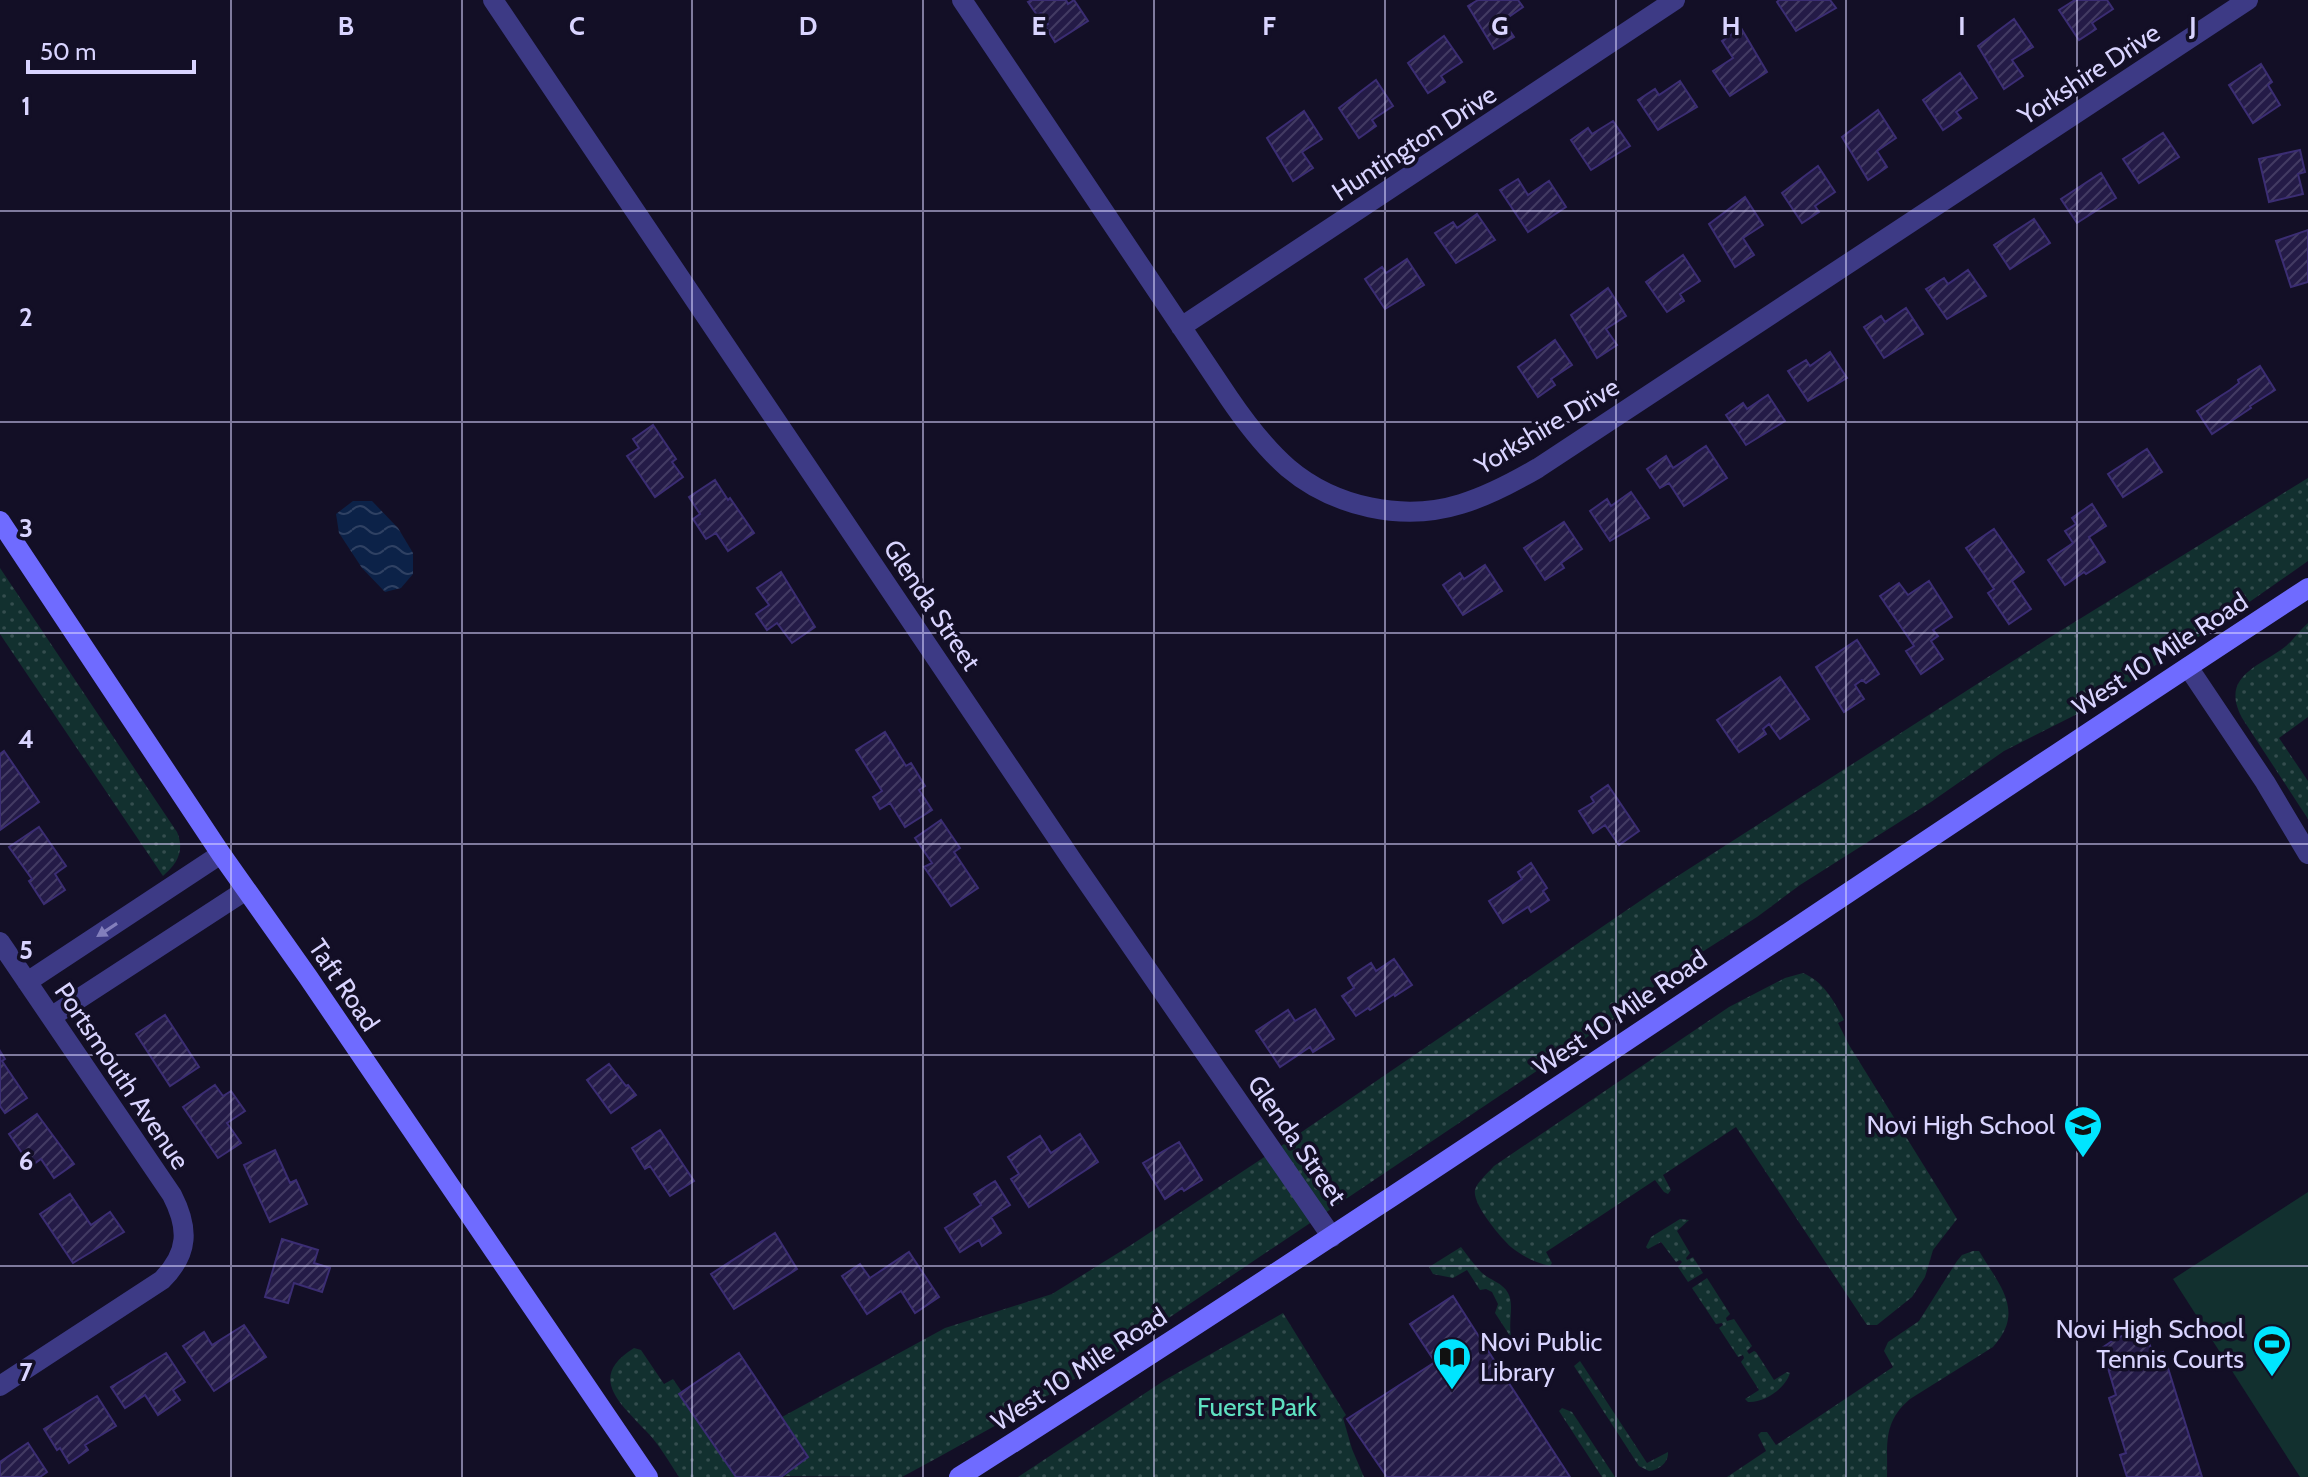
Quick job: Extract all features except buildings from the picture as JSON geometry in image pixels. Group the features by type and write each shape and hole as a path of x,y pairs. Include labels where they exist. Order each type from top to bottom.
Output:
{"main road":[{"name":"Taft Road","path":"0,521 221,854 648,1477"},
{"name":"West 10 Mile Road","path":"959,1477 1332,1237 2308,588"}],"street":[{"name":"Glenda Street","path":"493,0 1074,863 1332,1237"},
{"name":"Yorkshire Drive","path":"962,0 1247,424 1288,468 1330,496 1376,508 1429,510 1459,505 1500,489 1538,468 2248,0"},
{"name":"Huntington Drive","path":"1181,327 1675,0"},
{"path":"2188,667 2265,782 2308,854"},
{"path":"27,982 221,854"},
{"path":"51,1017 246,890"},
{"name":"Portsmouth Avenue","path":"0,942 172,1195 184,1223 183,1245 172,1270 162,1280 0,1386"}],"green space":[{"path":"2308,478 2308,561 2095,705 2004,751 1931,802 1800,885 1757,917 1677,968 1614,1019 1115,1354 1029,1407 902,1477 780,1476 808,1456 782,1417 945,1328 1052,1294 1284,1144 1659,888 2052,636"},
{"path":"0,568 177,832 180,845 178,857 163,876 0,634"},
{"path":"2308,623 2308,717 2279,738 2308,781 2308,819 2244,721 2237,706 2236,693 2245,674 2286,646"},
{"path":"1803,973 1817,981 1832,999 1844,1020 1838,1023 1849,1045 1957,1219 1933,1250 1925,1277 1912,1297 1877,1325 1867,1325 1736,1127 1663,1175 1671,1190 1668,1194 1655,1180 1546,1252 1552,1263 1550,1266 1520,1253 1501,1236 1482,1212 1475,1196 1478,1184 1494,1166 1729,1007 1785,978"},
{"name":"Novi High School Tennis Courts","path":"2308,1192 2308,1477 2300,1477 2173,1279"},
{"path":"1680,1219 1689,1220 1677,1231 1690,1253 1686,1258 1693,1257 1703,1273 1688,1282 1678,1267 1682,1262 1676,1262 1661,1242 1648,1249 1646,1247 1651,1237"},
{"path":"1461,1247 1482,1273 1508,1293 1512,1339 1495,1313 1498,1304 1492,1292 1480,1290 1467,1270 1453,1278 1433,1274 1429,1267"},
{"path":"1979,1251 2001,1287 2006,1298 2008,1322 1993,1347 1910,1399 1901,1408 1888,1435 1887,1477 1727,1477 1766,1451 1758,1435 1761,1432 1767,1432 1776,1445 1893,1367 1884,1351 1888,1342 1919,1321 1957,1261 1962,1255"},
{"path":"1707,1278 1730,1314 1727,1321 1734,1319 1752,1346 1747,1351 1749,1354 1756,1352 1774,1380 1790,1373 1784,1384 1767,1397 1754,1402 1745,1399 1759,1390 1741,1362 1743,1355 1738,1357 1719,1328 1722,1323 1716,1324 1692,1288"},
{"name":"Fuerst Park","path":"1283,1313 1346,1415 1343,1418 1352,1449 1364,1477 1018,1477 1165,1380"},
{"path":"634,1348 641,1350 664,1384 673,1379 736,1477 679,1477 655,1442 618,1400 610,1380 612,1369"},
{"path":"1580,1361 1647,1463 1668,1452 1667,1459 1660,1467 1649,1471 1639,1466 1574,1366"},
{"path":"1562,1408 1572,1412 1615,1477 1602,1477 1559,1411"}],"water":[{"path":"353,501 372,501 398,528 413,553 413,574 401,588 385,592 362,568 339,533 336,514"}],"place":[{"name":"Novi High School","path":"2083,1159"},
{"name":"Novi High School Tennis Courts","path":"2272,1378"},
{"name":"Novi Public Library","path":"1452,1391"}]}
